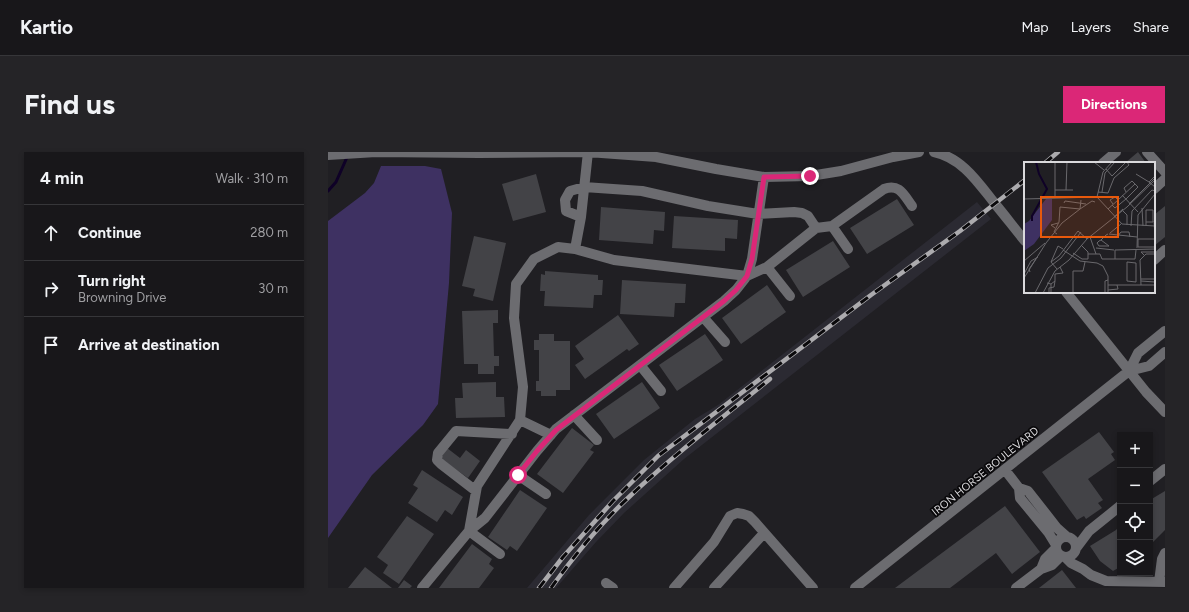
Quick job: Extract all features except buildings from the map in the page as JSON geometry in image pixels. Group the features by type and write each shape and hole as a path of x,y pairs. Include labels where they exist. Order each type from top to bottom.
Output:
{"street":[{"path":"328,155 376,152 588,152 656,157 678,156 716,169 764,177 818,175 841,171 893,157 919,152"},
{"path":"575,249 581,217 588,152"},
{"path":"938,152 952,158 976,179 1024,240"},
{"path":"1104,162 1116,152"},
{"path":"1147,152 1165,172"},
{"path":"422,588 469,531 485,518 537,451 552,435 574,415 703,317 736,290 747,276 752,259 764,177"},
{"path":"1155,188 1165,179"},
{"path":"581,217 566,211 565,200 570,191 584,187 642,191 708,206 758,214 802,213 808,216 816,228"},
{"path":"469,531 477,486 520,420 523,387 514,318 516,284 534,259 558,247 575,249 614,260 747,276 767,267 816,228 832,226 888,188 898,189 902,192 912,206"},
{"path":"832,226 848,249"},
{"path":"1155,259 1165,250"},
{"path":"767,267 790,296"},
{"path":"1067,293 1146,392 1165,412"},
{"path":"703,317 725,342"},
{"name":"IRON HORSE BOULEVARD","path":"1129,371 1138,353 1165,331"},
{"name":"IRON HORSE BOULEVARD","path":"861,586 1129,371 1149,366 1165,352"},
{"path":"640,365 661,391"},
{"path":"574,415 597,440"},
{"path":"520,420 552,435"},
{"path":"476,491 441,464 438,460 438,453 456,431 512,434"},
{"path":"1153,479 1165,469"},
{"path":"1005,470 1019,488 1020,498 1048,532 1060,552 1071,563 1092,575 1106,581 1162,582 1162,559 1165,553"},
{"path":"518,475 546,494"},
{"path":"1019,488 1028,491 1057,528 1075,540 1083,563 1083,569"},
{"path":"1016,588 1041,569 1045,559 1060,552 1072,556 1089,531 1117,508"},
{"path":"674,588 714,542 730,516 737,513 749,516 813,588"},
{"path":"469,531 500,554"},
{"path":"1060,552 1059,539 1089,531"},
{"path":"714,588 764,533"}],"shaded area":[{"path":"381,166 425,166 441,169 452,213 449,283 438,404 423,425 372,475 328,538 328,221 365,193 374,183"},
{"path":"977,202 991,219 684,459 624,513 596,542 556,588 527,588 589,515 644,460 695,419 718,405"}],"waterway":[{"path":"328,191 336,182 348,155"}],"railway":[{"path":"1046,162 1058,152"},
{"path":"539,588 563,557 613,501 658,456 871,295 960,231 1024,181"},
{"path":"551,588 587,541 628,498 680,452 770,379"}],"route":[{"path":"518,475 556,430 724,301 736,290 747,276 752,259 764,177 810,176"}]}
